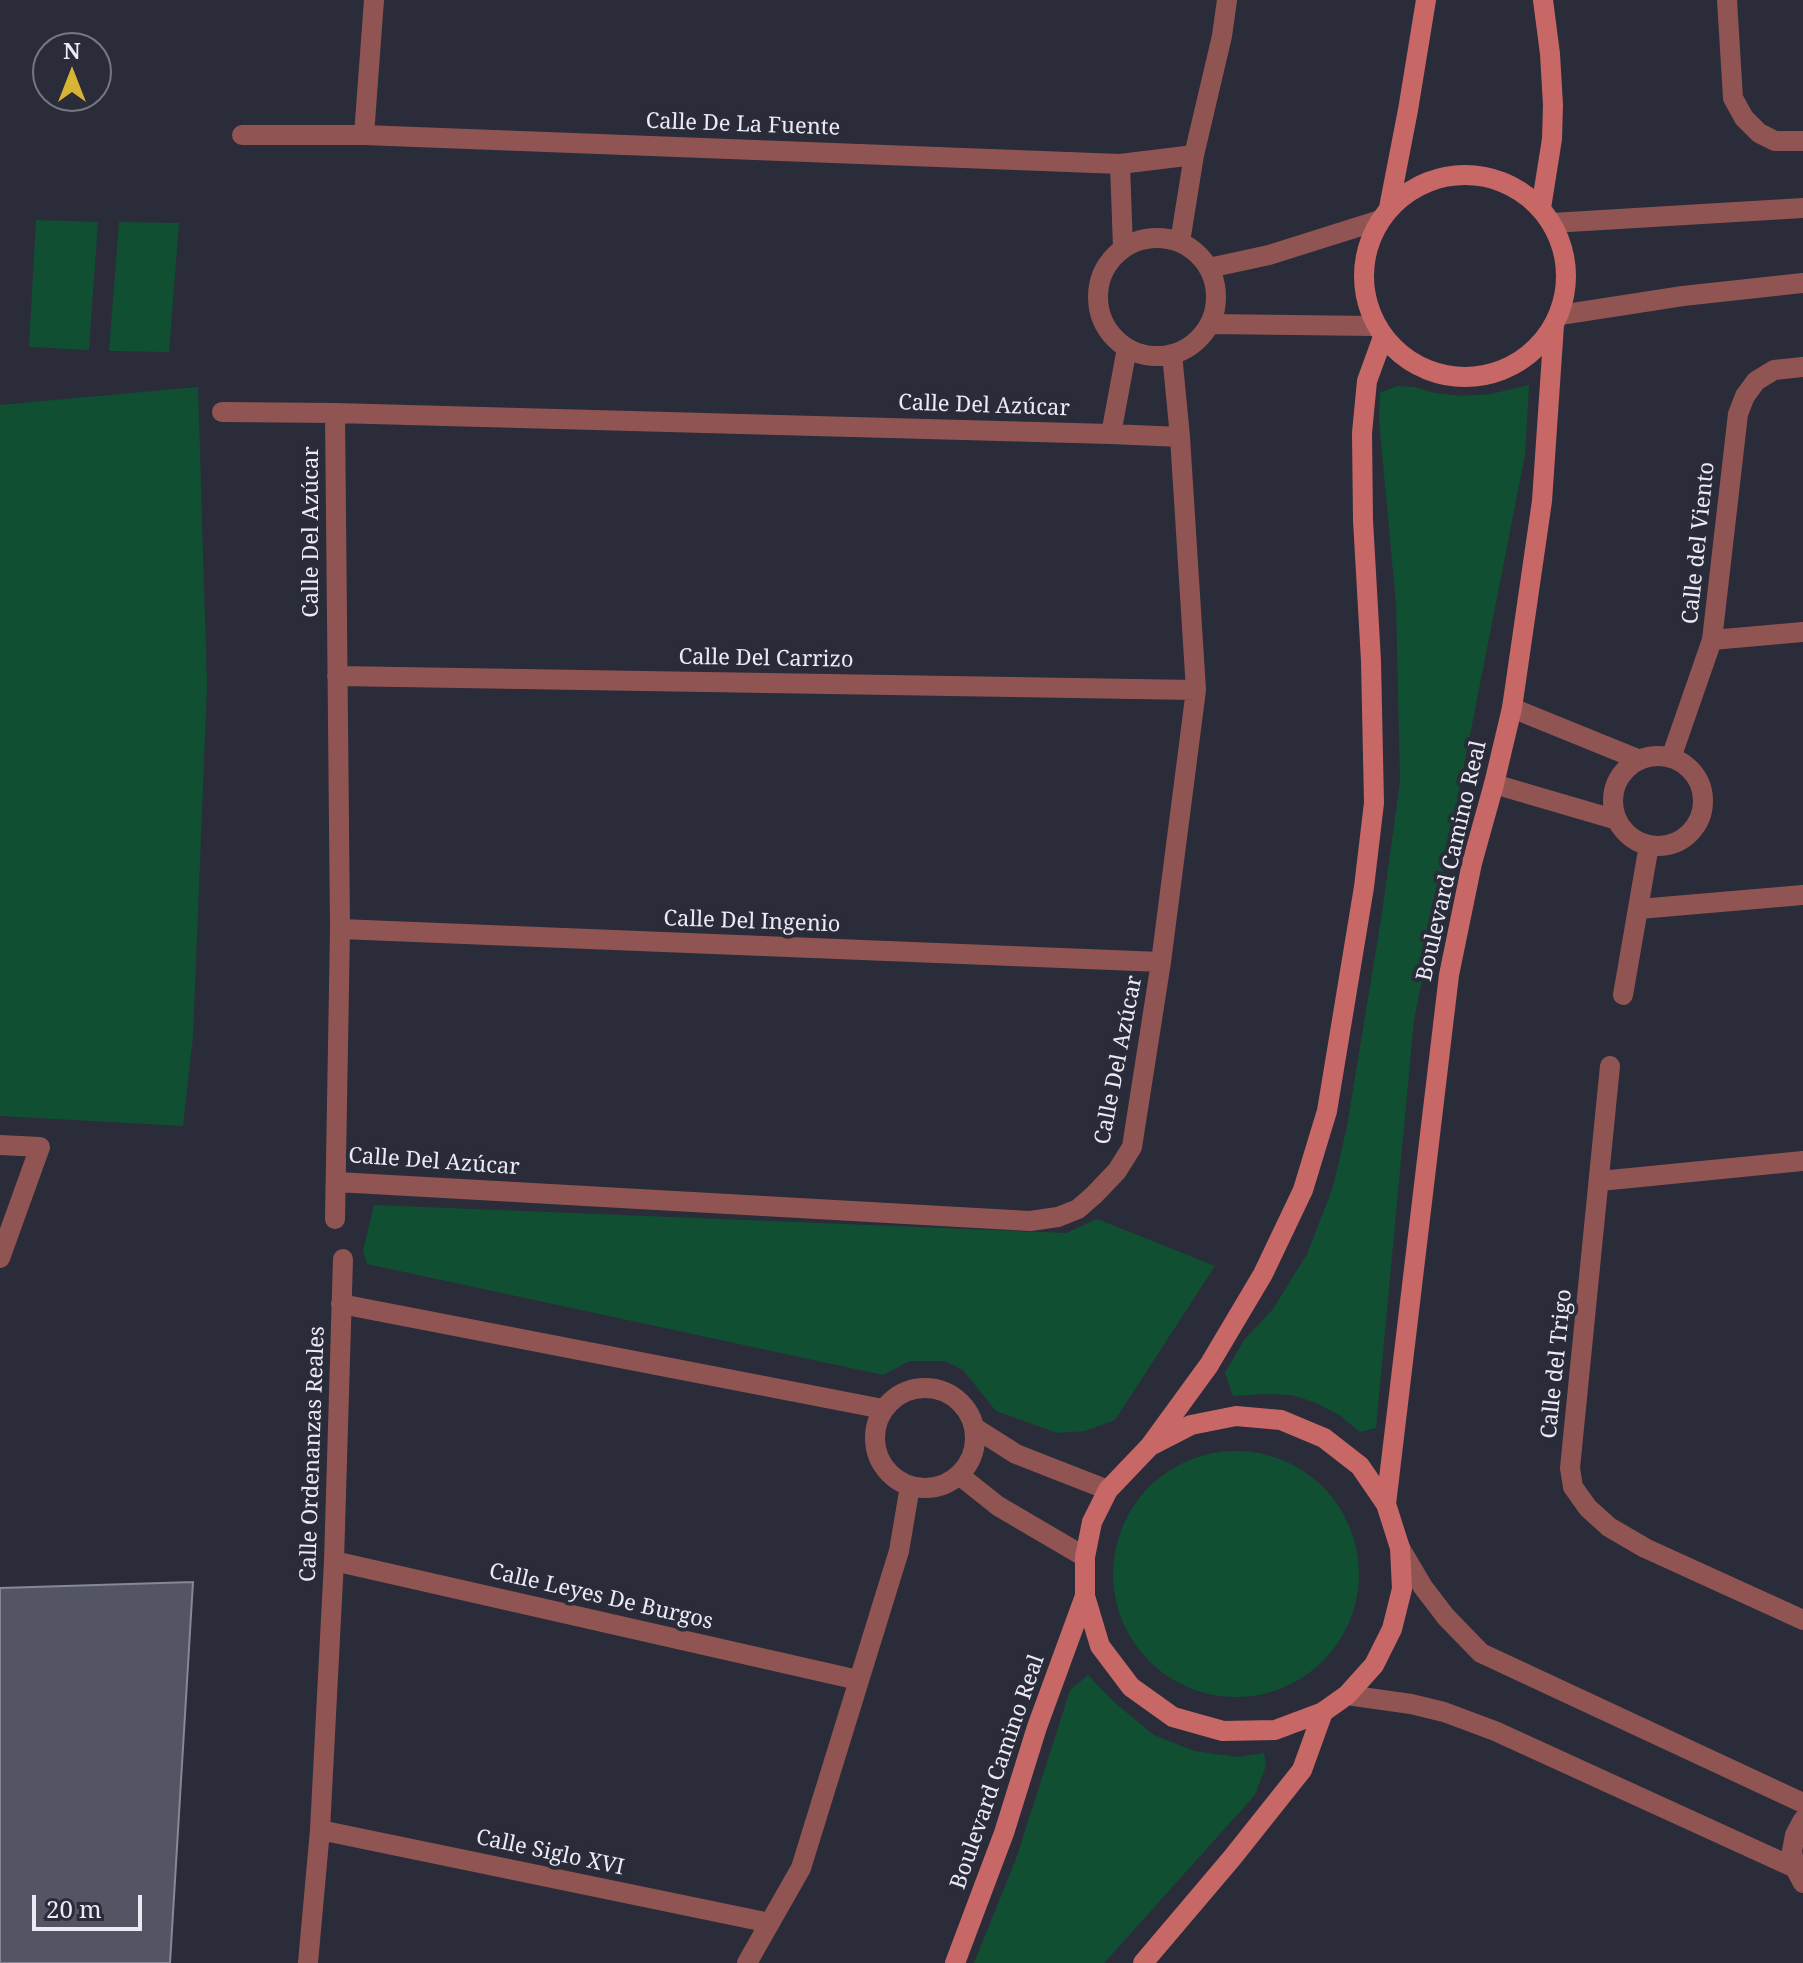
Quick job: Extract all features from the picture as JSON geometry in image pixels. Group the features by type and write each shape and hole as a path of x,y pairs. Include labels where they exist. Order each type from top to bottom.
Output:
{"street":[{"path":"364,135 374,0"},
{"path":"1180,242 1194,155 1222,36 1227,0"},
{"path":"1209,268 1269,255 1385,214 1416,187 1448,176 1482,176 1514,187 1547,216 1563,245 1567,268 1566,292 1557,320 1541,345 1512,367 1478,377 1442,376 1409,362 1378,332 1365,296 1363,269 1368,244 1385,214 1408,110 1426,0"},
{"path":"1543,0 1553,105 1547,216"},
{"path":"1727,0 1733,98 1744,118 1759,133 1775,141 1803,141"},
{"name":"Calle De La Fuente","path":"242,135 364,135 1120,164 1194,155"},
{"path":"1120,164 1123,248"},
{"path":"1547,216 1803,208"},
{"path":"1161,238 1180,242 1197,252 1209,268 1216,286 1216,305 1210,324 1201,338 1172,354 1149,356 1127,348 1112,335 1102,318 1098,299 1100,280 1109,262 1123,248 1141,240 1161,238"},
{"path":"1557,320 1683,296 1803,283"},
{"name":"Boulevard Camino Real","path":"1386,1504 1449,975 1472,863 1512,708 1542,501 1557,320"},
{"path":"1210,324 1378,332"},
{"path":"1378,332 1367,381 1362,433 1374,803 1364,887 1327,1111 1303,1190 1263,1274 1209,1365 1150,1446 1108,1490 1092,1522 1085,1557 1085,1596 1100,1646 1131,1687 1173,1717 1223,1731 1275,1730 1323,1712 1347,1695 1374,1665 1392,1629 1402,1589 1400,1548"},
{"path":"1111,434 1127,348"},
{"name":"Calle Del Azúcar","path":"1172,354 1180,437 1196,690 1161,962 1132,1147 1117,1171 1094,1195 1078,1209 1058,1217 1030,1221 337,1182 340,929 335,413 1180,437"},
{"name":"Calle del Viento","path":"1671,758 1712,640 1738,414 1745,396 1756,381 1774,370 1803,367"},
{"path":"222,412 335,413"},
{"path":"1712,640 1803,632"},
{"name":"Calle Del Carrizo","path":"337,676 1196,690"},
{"path":"1512,708 1640,760"},
{"path":"1656,756 1671,758 1695,775 1703,804 1700,819 1691,832 1679,841 1649,845 1636,840 1617,820 1613,806 1614,791 1628,767 1640,760 1656,756"},
{"path":"1494,784 1617,820"},
{"path":"1623,995 1649,845"},
{"path":"1639,909 1803,895"},
{"name":"Calle Del Ingenio","path":"340,929 1161,962"},
{"path":"1610,1066 1600,1181 1803,1161"},
{"path":"0,1145 40,1147 0,1258"},
{"name":"Calle del Trigo","path":"1600,1181 1570,1468 1573,1487 1588,1508 1609,1527 1633,1541 1803,1620"},
{"path":"335,1219 337,1182"},
{"path":"341,1304 343,1259"},
{"name":"Calle Ordenanzas Reales","path":"308,1963 320,1830 334,1561 341,1304 883,1409"},
{"path":"927,1387 958,1399 969,1413 975,1428 975,1445 959,1475 945,1484 928,1488 910,1486 896,1479 884,1468 874,1439 876,1423 894,1397 910,1389 927,1387"},
{"path":"1150,1446 1191,1425 1236,1416 1281,1420 1324,1438 1360,1466 1386,1504 1400,1548 1423,1587 1446,1617 1481,1653 1803,1803"},
{"path":"975,1428 1016,1454 1108,1490"},
{"path":"959,1475 998,1506 1085,1557"},
{"path":"747,1963 801,1868 899,1551 910,1486"},
{"name":"Calle Leyes De Burgos","path":"334,1561 858,1680"},
{"name":"Boulevard Camino Real","path":"955,1963 1004,1833 1037,1727 1085,1596"},
{"path":"1347,1695 1444,1712 1495,1731 1799,1875"},
{"path":"1143,1963 1302,1770 1323,1712"},
{"path":"1799,1875 1792,1851 1795,1835 1803,1820"},
{"name":"Calle Siglo XVI","path":"320,1830 770,1923"}],"green space":[{"path":"36,220 98,222 89,350 29,347"},
{"path":"119,222 179,223 169,352 109,351"},
{"path":"1529,385 1525,455 1414,1020 1376,1428 1360,1432 1339,1415 1291,1395 1233,1396 1225,1373 1244,1340 1273,1309 1307,1254 1333,1187 1347,1126 1382,913 1400,781 1396,604 1379,420 1380,393 1397,386 1462,396 1491,394"},
{"path":"198,387 207,685 193,1037 183,1126 0,1116 0,405"},
{"path":"374,1205 1066,1233 1097,1219 1215,1266 1115,1420 1085,1431 1057,1433 996,1411 963,1370 945,1361 910,1361 883,1375 367,1264 363,1251"},
{"path":"1236,1451 1260,1453 1283,1460 1305,1471 1323,1487 1339,1505 1350,1527 1357,1550 1357,1598 1350,1621 1339,1643 1323,1661 1305,1677 1283,1688 1260,1695 1236,1697 1212,1695 1189,1688 1167,1677 1149,1661 1133,1643 1122,1621 1115,1598 1113,1574 1115,1550 1122,1527 1133,1505 1149,1487 1167,1471 1189,1460 1212,1453"},
{"path":"1088,1675 1115,1703 1154,1735 1194,1751 1238,1757 1264,1753 1266,1766 1255,1795 1104,1963 974,1963 1016,1859 1070,1690"}],"building":[{"path":"193,1582 170,1963 0,1963 0,1588"}]}
